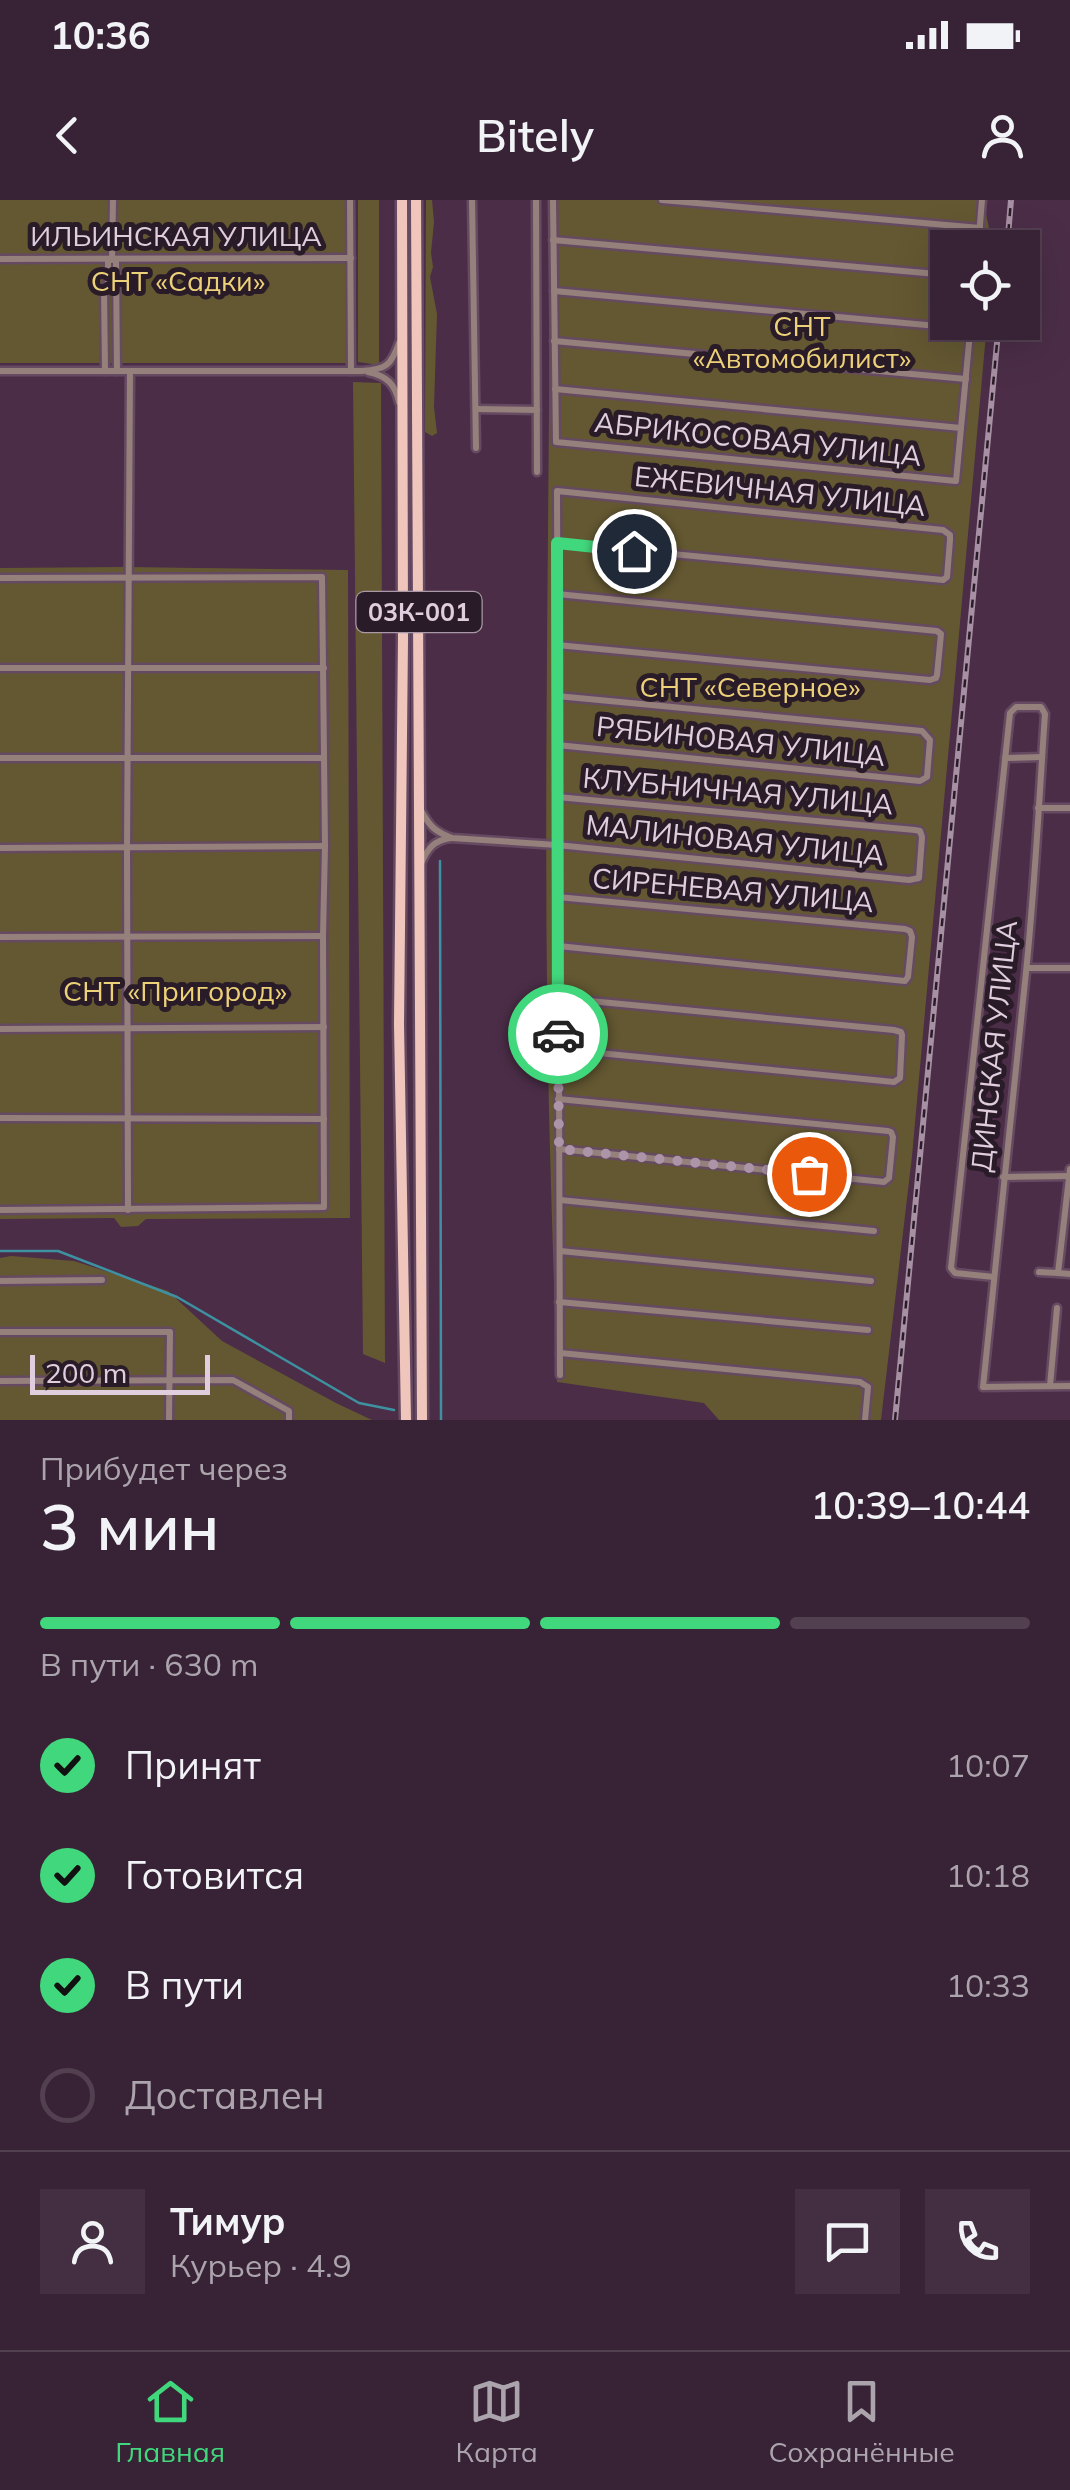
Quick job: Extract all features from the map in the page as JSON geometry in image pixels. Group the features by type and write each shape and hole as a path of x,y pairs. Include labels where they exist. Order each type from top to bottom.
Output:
{"main road":[{"name":"03К-001","path":"402,200 400,1024 405,1420"},
{"name":"03К-001","path":"416,200 422,1420"},
{"path":"400,982 403,991 410,993 422,983"},
{"path":"400,1024 402,1012 408,1008 416,1010 421,1024"}],"street":[{"path":"112,200 116,371"},
{"path":"350,200 350,371"},
{"path":"472,200 476,448"},
{"path":"536,200 538,472"},
{"path":"554,200 555,389 962,428 969,340"},
{"path":"662,200 980,228 982,200"},
{"path":"553,240 930,273"},
{"name":"ИЛЬИНСКАЯ УЛИЦА","path":"0,260 352,258"},
{"path":"105,371 104,288 112,260"},
{"path":"554,290 930,323"},
{"path":"0,370 362,371 390,364 402,330"},
{"path":"554,341 966,379"},
{"path":"362,371 391,381 402,419"},
{"path":"128,1210 130,372"},
{"name":"АБРИКОСОВАЯ УЛИЦА","path":"555,389 556,442 956,481 962,428"},
{"path":"476,409 537,410"},
{"name":"ЕЖЕВИЧНАЯ УЛИЦА","path":"557,491 943,530 950,535 943,580 557,543 557,491"},
{"path":"557,543 560,1375"},
{"path":"0,578 322,577 325,846 324,1207 0,1210"},
{"path":"557,594 942,634 936,678 930,680 557,645"},
{"path":"0,668 324,668"},
{"name":"РЯБИНОВАЯ УЛИЦА","path":"557,696 922,731 930,740 926,778 920,781 557,746"},
{"name":"ДИНСКАЯ УЛИЦА","path":"1005,758 1012,709 1042,708 1027,968 984,1387 1050,1386"},
{"path":"0,758 324,758"},
{"path":"994,1277 955,1274 951,1268 1005,758 1042,758"},
{"name":"КЛУБНИЧНАЯ УЛИЦА","path":"557,798 915,830 922,834 920,875 917,880 909,880"},
{"path":"420,807 436,832 452,838"},
{"path":"1038,808 1070,808"},
{"path":"420,867 433,844 452,838"},
{"name":"МАЛИНОВАЯ УЛИЦА","path":"452,838 909,880"},
{"path":"0,848 325,846"},
{"name":"СИРЕНЕВАЯ УЛИЦА","path":"557,897 906,929 912,937 905,981 558,946"},
{"path":"0,937 322,936"},
{"path":"1027,968 1070,968"},
{"path":"558,998 894,1030 902,1035 900,1078 894,1082 558,1049"},
{"path":"0,1028 324,1027"},
{"path":"558,1098 888,1130 893,1134 889,1178 881,1182 559,1149"},
{"path":"0,1118 324,1118"},
{"path":"1003,1177 1070,1174 1058,1273"},
{"path":"560,1200 874,1231"},
{"path":"560,1251 871,1281"},
{"path":"1039,1272 1070,1274"},
{"path":"0,1282 102,1280"},
{"path":"559,1302 868,1330"},
{"path":"1058,1308 1050,1386 1070,1386"},
{"path":"0,1332 170,1332 170,1420"},
{"path":"560,1352 860,1382 868,1388 866,1420"},
{"path":"0,1381 233,1380 288,1410 289,1420"}],"green space":[{"name":"СНТ «Садки»","path":"0,200 355,200 356,363 0,363"},
{"path":"358,200 379,200 379,365 358,362"},
{"path":"426,200 432,200 430,277 437,314 437,433 432,436 425,432"},
{"name":"СНТ «Северное»","path":"550,200 983,200 989,230 930,230 930,340 985,340 912,1156 881,1420 719,1420 704,1403 557,1382 549,1104 546,740"},
{"path":"353,382 381,383 385,1363 363,1354"},
{"name":"СНТ «Пригород»","path":"0,568 348,570 350,1218 146,1219 138,1226 121,1227 114,1218 0,1219"},
{"path":"0,1258 74,1261 168,1291 222,1341 372,1420 0,1420"}],"waterway":[{"path":"440,861 441,1420"},
{"path":"0,1251 58,1251 177,1297 359,1403 394,1410"}],"railway":[{"path":"1008,230 1011,200"},
{"path":"895,1420 997,340"}],"way so far":[{"path":"558,1034 559,1149 809,1174"}],"route":[{"path":"558,1034 557,543 634,551"}],"park label":[{"name":"СНТ «Автомобилист»","path":"802,342"}]}
